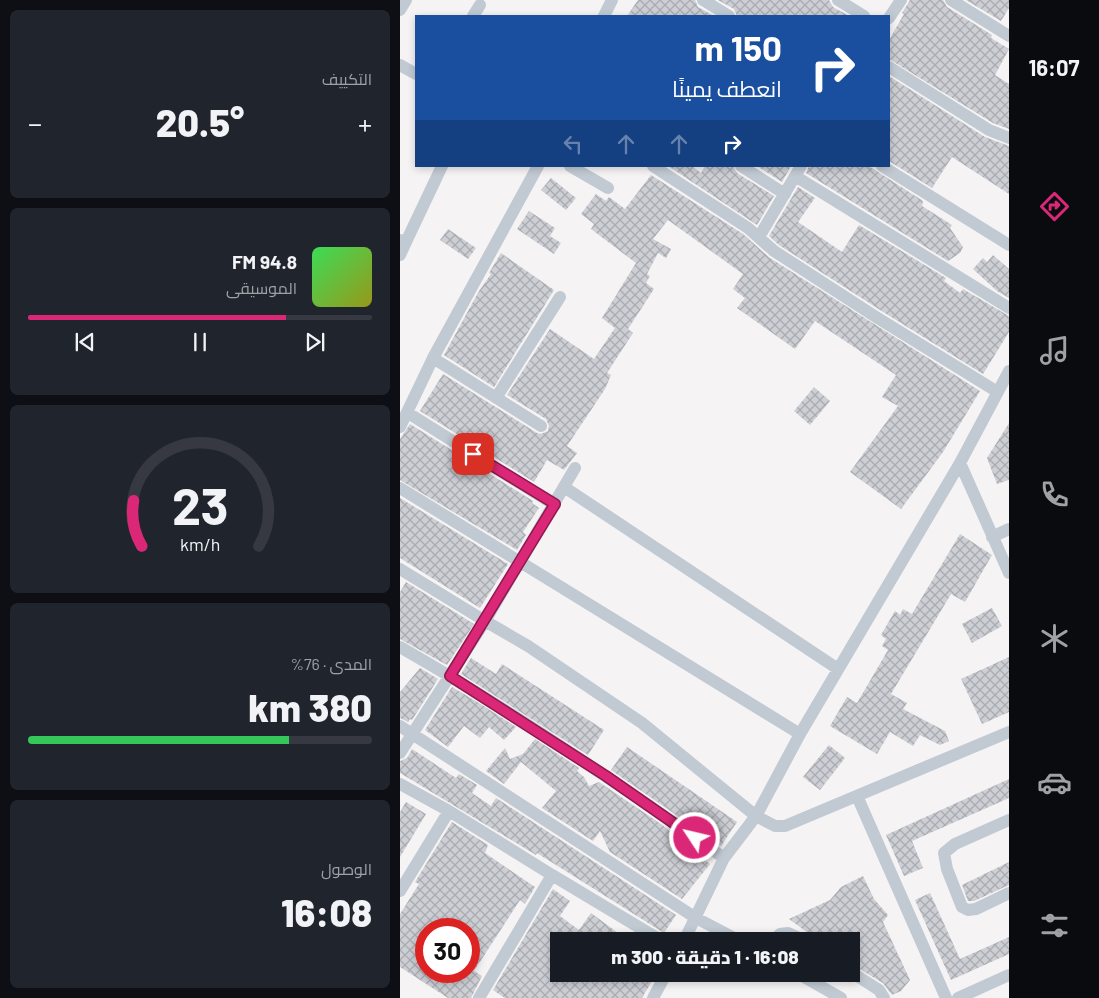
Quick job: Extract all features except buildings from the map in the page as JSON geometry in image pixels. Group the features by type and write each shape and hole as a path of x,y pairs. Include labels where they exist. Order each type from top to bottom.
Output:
{"street":[{"path":"400,10 406,0"},
{"path":"604,15 612,0"},
{"path":"703,0 727,15"},
{"path":"838,0 862,15"},
{"path":"890,16 901,0"},
{"path":"952,0 1009,36"},
{"path":"474,15 480,5"},
{"path":"400,65 415,73"},
{"path":"890,68 989,130 1009,138"},
{"path":"400,255 403,241 441,167"},
{"path":"400,428 433,358 537,167"},
{"path":"572,167 608,188"},
{"path":"654,167 759,237 774,251 996,391"},
{"path":"743,167 784,194"},
{"path":"884,167 1009,245"},
{"path":"759,237 798,171 1009,308"},
{"path":"496,398 560,297"},
{"path":"433,358 541,426"},
{"path":"689,932 724,858 756,816 800,734 960,463 996,391 1009,371"},
{"path":"408,413 555,504"},
{"path":"960,463 1009,573"},
{"path":"400,753 485,621 518,561 555,504 575,468"},
{"path":"564,487 838,669"},
{"path":"400,488 800,734"},
{"path":"992,537 1009,529"},
{"path":"400,569 528,646 642,723 756,816 775,826 785,826 1009,732"},
{"path":"400,647 450,676 606,776 724,858"},
{"path":"400,726 696,918 723,932"},
{"path":"400,784 449,811 647,932"},
{"path":"857,796 946,998"},
{"path":"400,891 449,811"},
{"path":"1009,820 955,844 944,853 947,869 962,907 968,910 976,909 1009,893"},
{"path":"479,998 552,874"},
{"path":"958,998 1009,975"},
{"path":"860,978 879,990 884,998"},
{"path":"653,998 662,982"},
{"path":"813,982 841,998"}],"route":[{"path":"473,454 555,504 518,561 485,621 450,676 606,776 695,838"}]}
